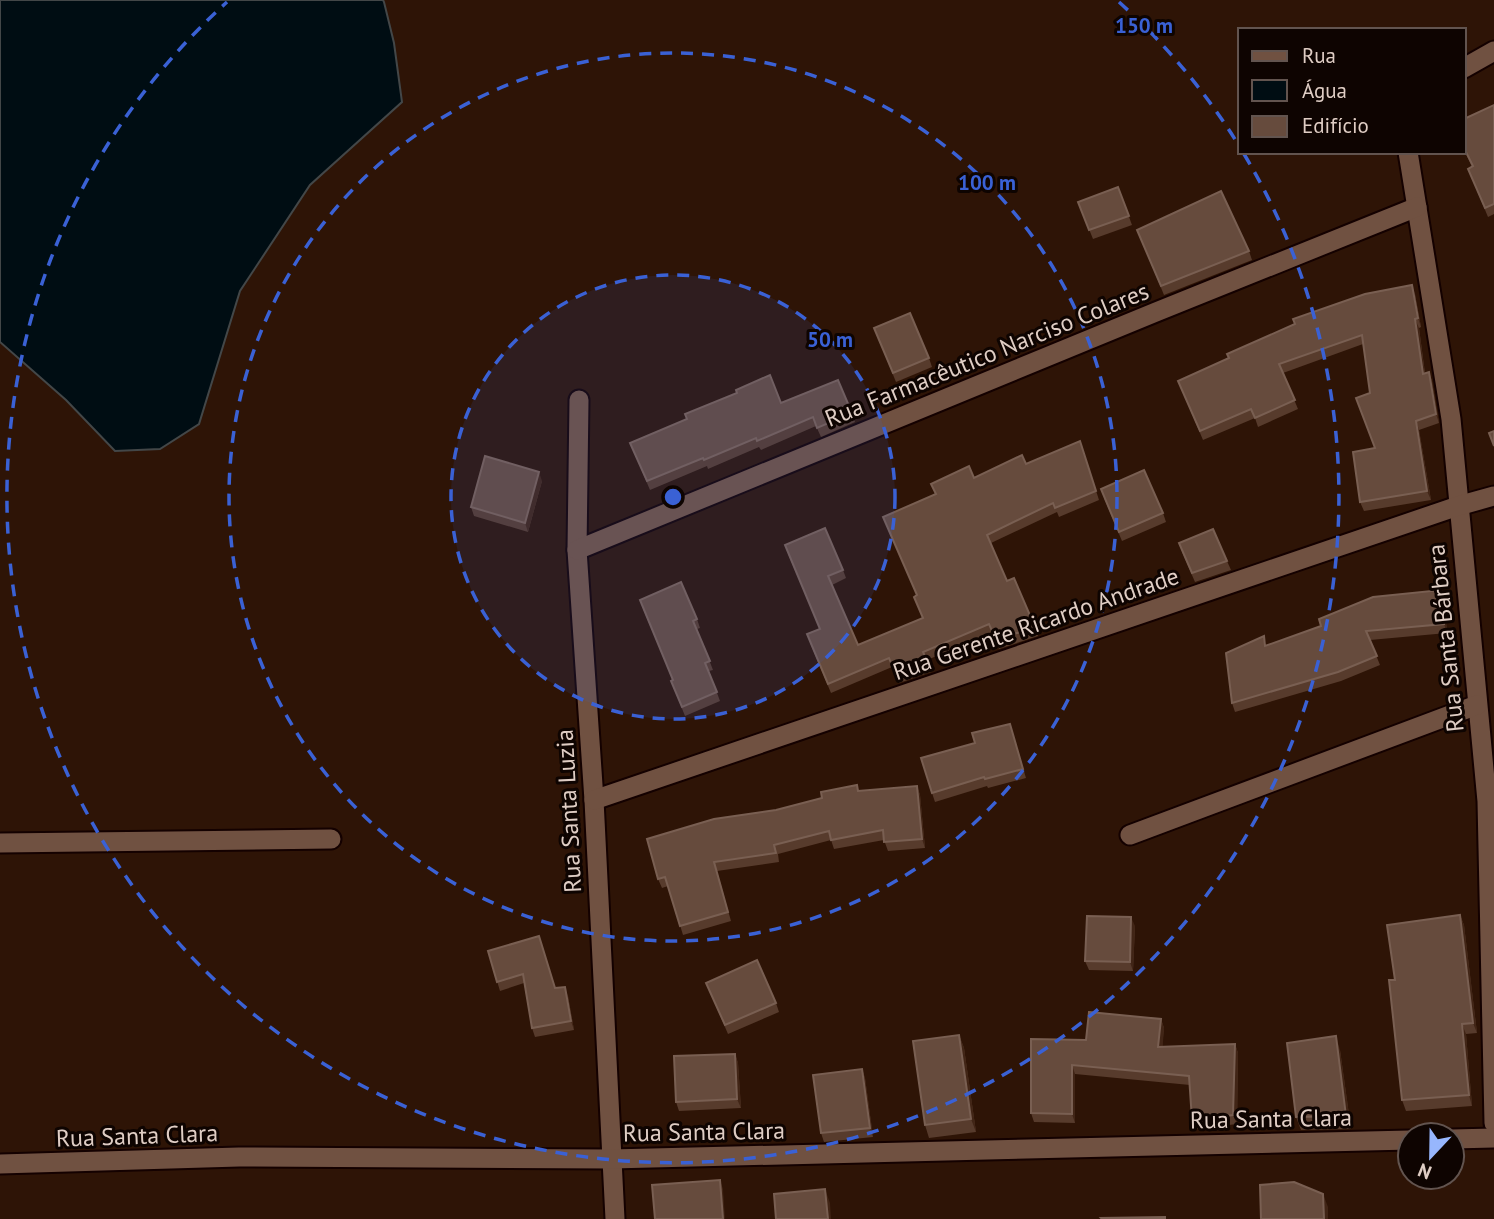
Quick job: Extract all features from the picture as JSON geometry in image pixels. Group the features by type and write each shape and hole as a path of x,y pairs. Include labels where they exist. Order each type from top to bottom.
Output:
{"street":[{"path":"1466,67 1494,51"},
{"name":"Rua Santa Bárbara","path":"1408,154 1451,419 1477,705 1490,801 1494,1124"},
{"name":"Rua Farmacêutico Narciso Colares","path":"577,550 1417,207"},
{"name":"Rua Santa Luzia","path":"579,400 577,550 594,800 615,1219"},
{"name":"Rua Gerente Ricardo Andrade","path":"594,800 1494,496"},
{"path":"1129,835 1477,705"},
{"path":"0,843 331,839"},
{"path":"1466,1139 1494,1138"},
{"name":"Rua Santa Clara","path":"0,1164 239,1157 611,1158 1396,1140"}],"water":[{"path":"0,0 384,2 394,43 402,102 310,185 240,291 199,424 160,449 115,451 66,400 0,342"}],"building":[{"path":"1494,105 1494,204 1485,208 1468,169 1473,166 1466,152 1466,118"},
{"path":"1118,187 1129,216 1089,230 1078,202"},
{"path":"1221,191 1249,251 1161,286 1137,230"},
{"path":"1412,285 1423,374 1429,372 1436,414 1416,421 1427,491 1360,502 1353,452 1375,448 1356,398 1370,393 1362,335 1279,364 1295,400 1255,418 1251,409 1200,431 1178,381 1229,358 1227,354 1295,324 1293,319 1365,294"},
{"path":"910,313 929,358 893,373 874,328"},
{"path":"770,375 781,403 838,380 852,413 817,428 813,417 757,441 756,438 647,481 630,443 687,419 685,414 737,393 736,390"},
{"path":"1494,431 1494,446 1489,433"},
{"path":"1080,441 1096,491 1055,508 1053,503 987,535 1007,581 1014,578 1035,627 996,640 989,624 923,652 928,663 896,674 889,658 828,684 807,634 820,629 785,545 825,528 843,570 828,576 858,645 923,618 914,597 917,595 883,517 936,494 931,484 969,466 974,478 1022,455 1026,464"},
{"path":"485,456 539,472 525,523 471,507"},
{"path":"1144,470 1163,513 1119,532 1101,489"},
{"path":"1213,529 1227,561 1192,573 1179,543"},
{"path":"681,582 697,619 693,621 710,661 705,663 717,692 682,707 640,600"},
{"path":"1441,590 1444,624 1366,631 1377,656 1338,672 1232,703 1226,653 1264,636 1265,646 1321,626 1319,619 1373,597"},
{"path":"1010,724 1023,769 985,779 984,777 932,793 921,758 975,743 972,733"},
{"path":"857,785 858,791 917,786 922,839 884,842 883,830 831,840 829,831 774,845 776,853 714,862 728,912 680,926 665,877 658,879 647,839 714,819 776,810 822,798 821,792"},
{"path":"1460,915 1473,1023 1462,1024 1469,1095 1402,1100 1389,980 1395,980 1387,925"},
{"path":"1087,916 1131,917 1130,962 1085,961"},
{"path":"539,936 555,988 565,987 571,1021 532,1028 523,974 497,982 488,951"},
{"path":"757,960 776,1003 725,1025 706,983"},
{"path":"1089,1012 1161,1019 1158,1047 1235,1044 1233,1115 1192,1120 1189,1076 1072,1065 1072,1114 1031,1113 1031,1039 1086,1040"},
{"path":"959,1035 971,1119 925,1125 913,1041"},
{"path":"1336,1036 1346,1116 1296,1117 1287,1043"},
{"path":"735,1054 737,1099 676,1102 674,1056"},
{"path":"862,1069 870,1128 821,1133 813,1075"},
{"path":"720,1180 723,1219 655,1219 652,1185"},
{"path":"1294,1182 1323,1194 1324,1219 1261,1219 1260,1185"},
{"path":"825,1189 828,1219 776,1219 774,1194"},
{"path":"1165,1217 1165,1219 1101,1218"}]}
